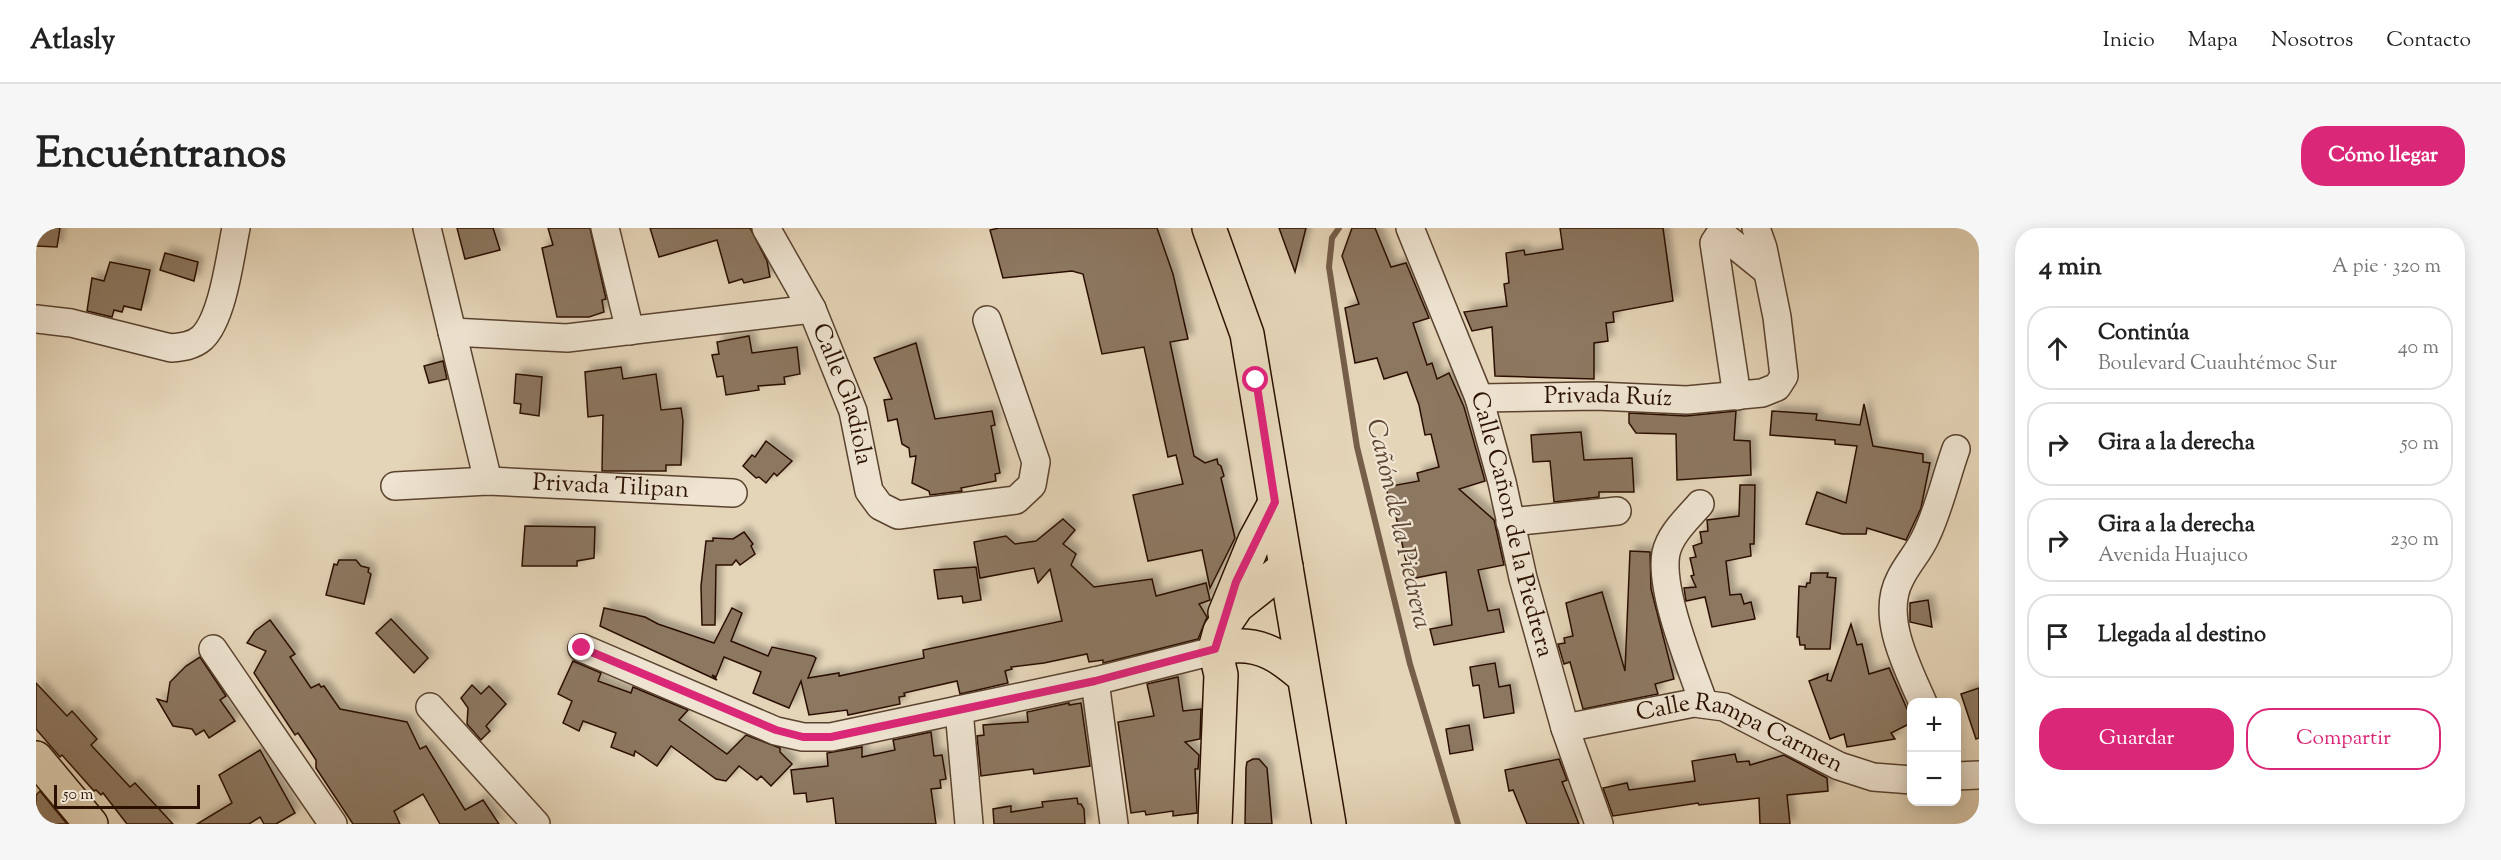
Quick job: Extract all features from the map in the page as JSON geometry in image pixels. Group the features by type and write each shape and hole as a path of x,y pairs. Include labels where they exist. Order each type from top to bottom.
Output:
{"main road":[{"path":"1209,228 1247,334 1329,824"},
{"path":"1215,824 1222,650 1236,582 1275,502"},
{"path":"1222,650 1237,606 1286,567"},
{"path":"1222,650 1249,621 1272,607 1291,601"},
{"path":"1222,650 1263,648 1273,652 1303,676"},
{"path":"36,758 91,824"}],"street":[{"path":"36,319 71,323 171,348 186,347 201,339 210,327 220,302 237,228"},
{"path":"427,228 488,481"},
{"path":"605,228 630,331"},
{"path":"766,228 812,309"},
{"name":"Calle Cañon de la Piedrera","path":"1410,228 1479,398 1523,578 1565,728 1599,824"},
{"name":"Privada Ruíz","path":"1479,398 1596,396 1687,400 1762,393 1777,387 1784,376 1777,317 1756,228"},
{"path":"1737,396 1714,243 1718,237 1725,237 1767,271"},
{"name":"Calle Gladiola","path":"452,332 567,338 812,309 853,411 869,491 880,506 898,515 1016,500 1032,485 1036,462 987,320"},
{"path":"1921,698 1901,649 1895,626 1894,602 1899,581 1927,534 1956,449"},
{"name":"Privada Tilipan","path":"395,486 488,481 733,493"},
{"path":"1700,504 1674,535 1666,551 1665,573 1679,630 1704,705"},
{"path":"1510,522 1617,511"},
{"path":"582,648 776,730 803,737 831,737 1095,681 1222,650"},
{"path":"213,650 333,824"},
{"path":"1095,681 1114,824"},
{"name":"Calle Rampa Carmen","path":"1565,728 1694,703 1724,707 1839,766 1874,777 1907,780"},
{"path":"430,707 536,824"},
{"path":"959,710 969,824"},
{"path":"1961,776 1979,775"}],"building":[{"path":"36,228 60,228 57,247 36,246"},
{"path":"457,228 493,228 500,250 465,259"},
{"path":"548,228 590,228 606,299 602,300 604,312 589,317 557,317 542,248 553,245"},
{"path":"650,228 750,228 767,261 770,277 744,283 742,279 729,283 717,240 659,257"},
{"path":"999,228 1157,228 1173,274 1188,339 1170,342 1194,456 1205,463 1217,459 1221,466 1224,476 1221,478 1235,538 1210,588 1202,550 1148,561 1133,495 1183,484 1176,455 1168,457 1144,347 1102,354 1083,274 1072,271 1003,278 990,230"},
{"path":"1279,228 1306,228 1295,272"},
{"path":"1352,228 1375,228 1391,267 1406,263 1429,318 1413,323 1427,365 1432,363 1437,379 1449,373 1464,407 1485,481 1459,489 1494,520 1504,565 1478,570 1488,611 1499,609 1504,632 1434,645 1430,629 1452,625 1446,572 1410,579 1393,503 1390,503 1386,487 1419,481 1417,473 1439,467 1431,434 1425,435 1419,405 1407,372 1384,379 1377,358 1355,363 1345,308 1359,304 1342,256"},
{"path":"1560,228 1663,228 1673,301 1613,312 1614,322 1606,323 1608,341 1594,343 1594,379 1495,376 1492,327 1472,331 1464,312 1507,306 1504,284 1509,283 1506,253 1524,250 1525,255 1563,249"},
{"path":"165,253 198,262 194,281 160,270"},
{"path":"110,262 150,270 141,310 124,306 122,312 114,310 112,317 87,311 92,278 104,281"},
{"path":"749,336 752,353 797,347 800,374 784,377 785,384 758,386 759,390 726,395 723,376 717,377 712,355 719,354 717,342"},
{"path":"916,343 935,419 992,411 995,425 991,426 1000,473 995,474 996,481 961,488 962,491 930,495 929,491 912,483 916,456 910,457 909,448 902,444 897,419 888,421 884,400 892,399 874,358"},
{"path":"443,361 447,379 429,383 424,366"},
{"path":"621,367 623,379 656,374 661,410 681,408 683,421 681,465 666,465 666,471 602,471 603,415 588,417 585,372"},
{"path":"516,374 542,377 539,416 520,413 521,404 514,403"},
{"path":"1864,404 1873,446 1923,454 1923,462 1930,463 1921,508 1906,540 1867,528 1866,534 1842,534 1806,524 1817,492 1846,503 1857,446 1835,444 1835,440 1770,435 1772,411 1817,414 1816,420 1860,425"},
{"path":"1736,411 1734,440 1750,441 1751,475 1677,480 1676,434 1636,433 1629,423 1629,413 1686,416"},
{"path":"1581,432 1584,460 1632,458 1634,492 1599,492 1599,497 1554,502 1550,461 1533,462 1531,435"},
{"path":"766,441 792,461 777,476 774,473 766,483 759,477 756,478 743,466 752,455 755,457"},
{"path":"1740,485 1755,485 1754,544 1750,544 1751,556 1726,561 1730,595 1741,594 1744,604 1751,602 1755,619 1712,627 1705,597 1686,601 1684,588 1696,587 1691,576 1694,575 1690,558 1696,557 1693,546 1702,543 1700,532 1708,531 1707,520 1739,516"},
{"path":"1063,519 1075,530 1063,544 1076,554 1071,565 1094,587 1152,579 1156,596 1206,583 1210,600 1199,604 1207,617 1198,639 1103,663 1103,660 1089,662 1087,654 1011,667 1012,669 1005,671 1008,683 960,694 957,681 904,693 905,696 899,697 900,704 848,715 847,710 809,715 801,681 789,708 753,693 761,672 724,657 716,677 712,675 717,680 600,626 604,608 645,617 658,624 714,643 732,608 742,613 731,641 768,656 772,647 813,656 816,658 808,678 839,673 839,676 924,658 923,650 1062,621 1050,569 1038,583 1034,568 980,578 974,542 1006,536 1015,544 1036,541"},
{"path":"525,526 595,527 594,558 577,561 577,566 522,566"},
{"path":"744,532 753,544 751,546 755,554 740,565 736,560 732,565 716,565 715,625 702,625 701,586 706,541 713,541 713,538 733,539"},
{"path":"1630,551 1650,552 1651,589 1674,679 1655,684 1658,694 1583,709 1570,662 1564,664 1558,644 1565,643 1564,638 1573,636 1566,603 1602,592 1625,671"},
{"path":"339,560 356,560 361,566 369,568 368,572 371,574 364,604 326,595 334,564 337,565"},
{"path":"976,567 981,600 963,603 962,596 938,599 934,570"},
{"path":"1811,573 1828,573 1827,577 1836,578 1830,649 1805,649 1805,645 1800,645 1799,637 1797,637 1799,586 1806,587 1807,583 1810,583"},
{"path":"1928,600 1932,627 1910,622 1910,603"},
{"path":"391,619 428,658 414,673 376,633"},
{"path":"270,620 295,654 290,657 311,688 319,684 321,687 324,686 340,709 407,722 420,749 426,746 465,810 483,800 499,824 440,824 423,794 394,811 400,824 353,824 316,768 316,760 298,733 295,735 254,673 266,651 247,643 255,631"},
{"path":"1851,624 1857,645 1862,644 1869,674 1889,668 1907,709 1907,725 1891,733 1895,739 1847,747 1844,734 1830,739 1809,681 1828,674 1827,680 1831,681"},
{"path":"200,657 226,696 220,700 235,721 209,738 204,730 196,735 192,729 173,726 157,699 167,702 170,682 186,666"},
{"path":"573,661 601,673 598,681 631,693 633,687 688,710 679,720 727,754 746,735 780,748 780,752 792,764 771,786 761,776 757,780 739,766 726,781 716,779 671,746 657,766 635,751 634,756 611,747 616,733 583,721 579,731 563,723 572,701 558,694"},
{"path":"1495,663 1499,687 1510,685 1514,713 1484,718 1479,685 1473,686 1470,667"},
{"path":"1178,677 1183,711 1201,709 1200,739 1185,742 1199,755 1198,769 1195,769 1197,813 1173,816 1173,811 1146,815 1145,811 1131,813 1118,722 1154,716 1147,684"},
{"path":"36,683 67,716 72,711 97,739 91,745 130,787 135,783 173,824 127,824 103,793 101,795 96,790 94,791 62,755 60,757 36,729"},
{"path":"472,685 481,694 489,686 506,704 486,726 490,731 481,740 467,724 468,708 461,698"},
{"path":"1979,688 1979,738 1976,739 1961,694"},
{"path":"1069,703 1069,705 1081,703 1090,766 1034,774 1033,769 981,776 977,736 984,735 983,725 1028,722 1027,712"},
{"path":"1469,725 1473,750 1450,754 1446,729"},
{"path":"931,732 934,756 942,755 946,779 940,780 941,788 931,789 936,824 836,824 833,798 807,802 806,793 794,794 791,770 828,766 827,753 862,747 862,757 895,750 893,740"},
{"path":"260,750 295,813 276,824 264,824 260,817 249,824 197,824 232,803 219,775"},
{"path":"1735,754 1737,762 1749,761 1750,765 1784,755 1827,778 1828,791 1787,795 1790,824 1760,824 1759,798 1699,805 1698,803 1613,816 1603,788 1627,783 1629,790 1695,781 1692,761"},
{"path":"1259,759 1267,768 1272,824 1245,824 1246,768 1247,762"},
{"path":"1559,759 1567,780 1562,782 1579,824 1527,824 1513,790 1509,791 1505,770"},
{"path":"40,791 67,824 36,824 36,795"},
{"path":"1077,798 1078,804 1081,804 1084,809 1085,824 994,824 993,809 1011,806 1011,812 1043,807 1042,802"}],"waterway":[{"name":"Cañón de la Piedrera","path":"1339,228 1332,238 1329,267 1357,447 1410,664 1458,824"}],"route":[{"path":"582,648 776,730 803,737 831,737 1095,681 1215,649 1236,582 1275,502 1256,380"}]}
